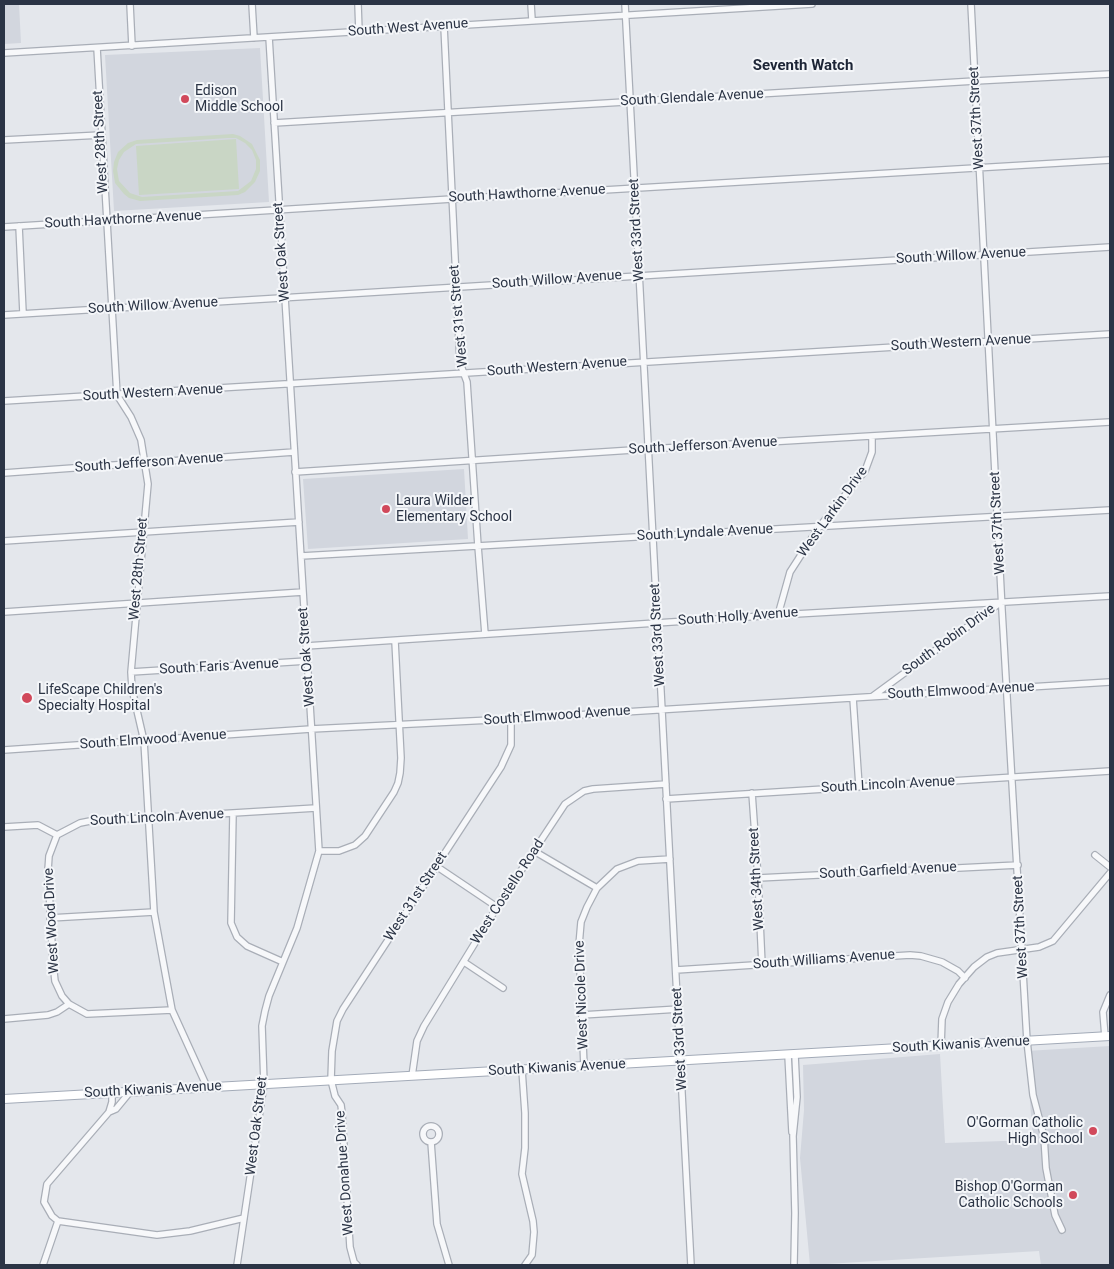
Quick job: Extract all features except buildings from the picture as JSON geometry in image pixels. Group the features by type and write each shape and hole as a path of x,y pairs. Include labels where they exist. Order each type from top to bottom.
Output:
{"main road":[{"name":"South Kiwanis Avenue","path":"4,1099 1108,1037"}],"street":[{"path":"130,4 132,46"},
{"path":"252,4 254,38"},
{"path":"358,4 359,32"},
{"path":"531,4 532,20"},
{"name":"West 33rd Street","path":"625,4 691,1265"},
{"name":"South West Avenue","path":"4,53 812,4"},
{"name":"West 37th Street","path":"971,4 1006,690 1013,778 1027,1041 1033,1094 1044,1136 1046,1168 1055,1215 1062,1230"},
{"name":"West 31st Street","path":"444,26 460,363 467,382 485,634"},
{"name":"West Oak Street","path":"237,1265 264,1084 262,1026 269,996 297,928 319,851 269,37"},
{"name":"West 28th Street","path":"97,48 100,135 117,395 131,417 142,440 148,484 131,672 132,689 144,741 154,912 172,1010 207,1087"},
{"name":"South Glendale Avenue","path":"274,124 1110,74"},
{"path":"4,140 100,135"},
{"name":"South Hawthorne Avenue","path":"4,227 1110,160"},
{"path":"19,226 23,313"},
{"name":"South Willow Avenue","path":"4,314 1110,247"},
{"name":"South Western Avenue","path":"4,401 1110,334"},
{"name":"South Jefferson Avenue","path":"295,472 1110,422"},
{"name":"West Larkin Drive","path":"778,614 790,572 819,527 865,472 872,452 872,437"},
{"name":"South Jefferson Avenue","path":"4,473 294,452"},
{"name":"South Lyndale Avenue","path":"301,556 1110,510"},
{"path":"4,541 298,522"},
{"path":"4,612 303,592"},
{"name":"South Holly Avenue","path":"306,646 778,614 1110,596"},
{"name":"South Robin Drive","path":"873,696 1002,602"},
{"path":"319,851 339,851 355,845 365,836 394,792 400,773 395,641"},
{"name":"South Faris Avenue","path":"131,672 307,661"},
{"name":"South Elmwood Avenue","path":"4,750 311,729 1006,690 1110,682"},
{"path":"853,698 859,786"},
{"name":"West 31st Street","path":"331,1080 332,1051 337,1021 343,1009 507,756 512,719"},
{"name":"South Lincoln Avenue","path":"666,798 1110,771"},
{"name":"West Costello Road","path":"412,1076 417,1041 431,1013 497,907 565,804 584,791 666,784"},
{"name":"West 34th Street","path":"752,793 762,964"},
{"name":"South Lincoln Avenue","path":"57,835 80,823 95,820 316,808"},
{"path":"234,813 231,922 237,937 247,946 283,962"},
{"path":"4,826 38,825 57,835"},
{"name":"West Wood Drive","path":"57,835 49,856 48,870 53,963 55,981 62,996 70,1004"},
{"path":"534,851 597,888"},
{"path":"1095,855 1110,867"},
{"name":"West Nicole Drive","path":"584,1067 581,922 597,888 610,873 627,864 638,861 670,859"},
{"name":"South Garfield Avenue","path":"758,878 1018,865"},
{"path":"436,866 497,907"},
{"path":"942,1046 942,1019 945,1009 953,992 974,967 988,957 1004,951 1039,947 1048,944 1059,936 1110,873"},
{"path":"50,918 154,912"},
{"name":"South Williams Avenue","path":"676,970 910,955 942,962 958,971 965,978"},
{"path":"464,962 503,988"},
{"path":"1108,1037 1103,1012 1110,995"},
{"path":"4,1020 48,1015 70,1004 86,1014 172,1010"},
{"path":"582,1015 679,1009"},
{"path":"791,1055 797,1097 793,1136 795,1213 792,1265"},
{"path":"522,1070 525,1148 522,1174 531,1210 534,1232 532,1255 525,1265"},
{"name":"West Donahue Drive","path":"331,1080 335,1096 341,1105 350,1247 354,1262 357,1265"},
{"path":"130,1092 116,1108 109,1112 46,1184 44,1202 47,1210 58,1221 157,1235 190,1231 244,1218"},
{"path":"109,1112 112,1093"},
{"path":"431,1142 437,1224 449,1265"},
{"path":"43,1265 58,1221"}],"shaded area":[{"path":"4,4 19,4 21,43 4,44"},
{"name":"Edison Middle School","path":"260,48 269,202 114,211 105,55"},
{"name":"Laura Wilder Elementary School","path":"464,469 468,539 308,549 303,479"},
{"path":"1110,1046 1110,1265 1041,1265 1039,1251 810,1265 800,1158 804,1110 803,1065 940,1054 945,1143 1033,1140 1026,1051"}],"green space":[{"path":"233,134 252,144 260,160 260,171 255,182 245,192 238,195 140,201 129,198 124,194 115,183 113,171 118,152 128,143 137,140","holes":["236,138 252,150 256,160 256,169 251,181 238,191 142,197 130,193 119,181 117,169 119,160 124,152 136,144"]},
{"path":"236,139 239,189 139,195 136,146"}],"place":[{"name":"Edison Middle School","path":"185,99"},
{"name":"Laura Wilder Elementary School","path":"386,509"},
{"name":"LifeScape Children's Specialty Hospital","path":"27,698"},
{"name":"O'Gorman Catholic High School","path":"1093,1131"},
{"name":"Bishop O'Gorman Catholic Schools","path":"1073,1195"}],"district":[{"name":"Seventh Watch","path":"803,66"}]}
